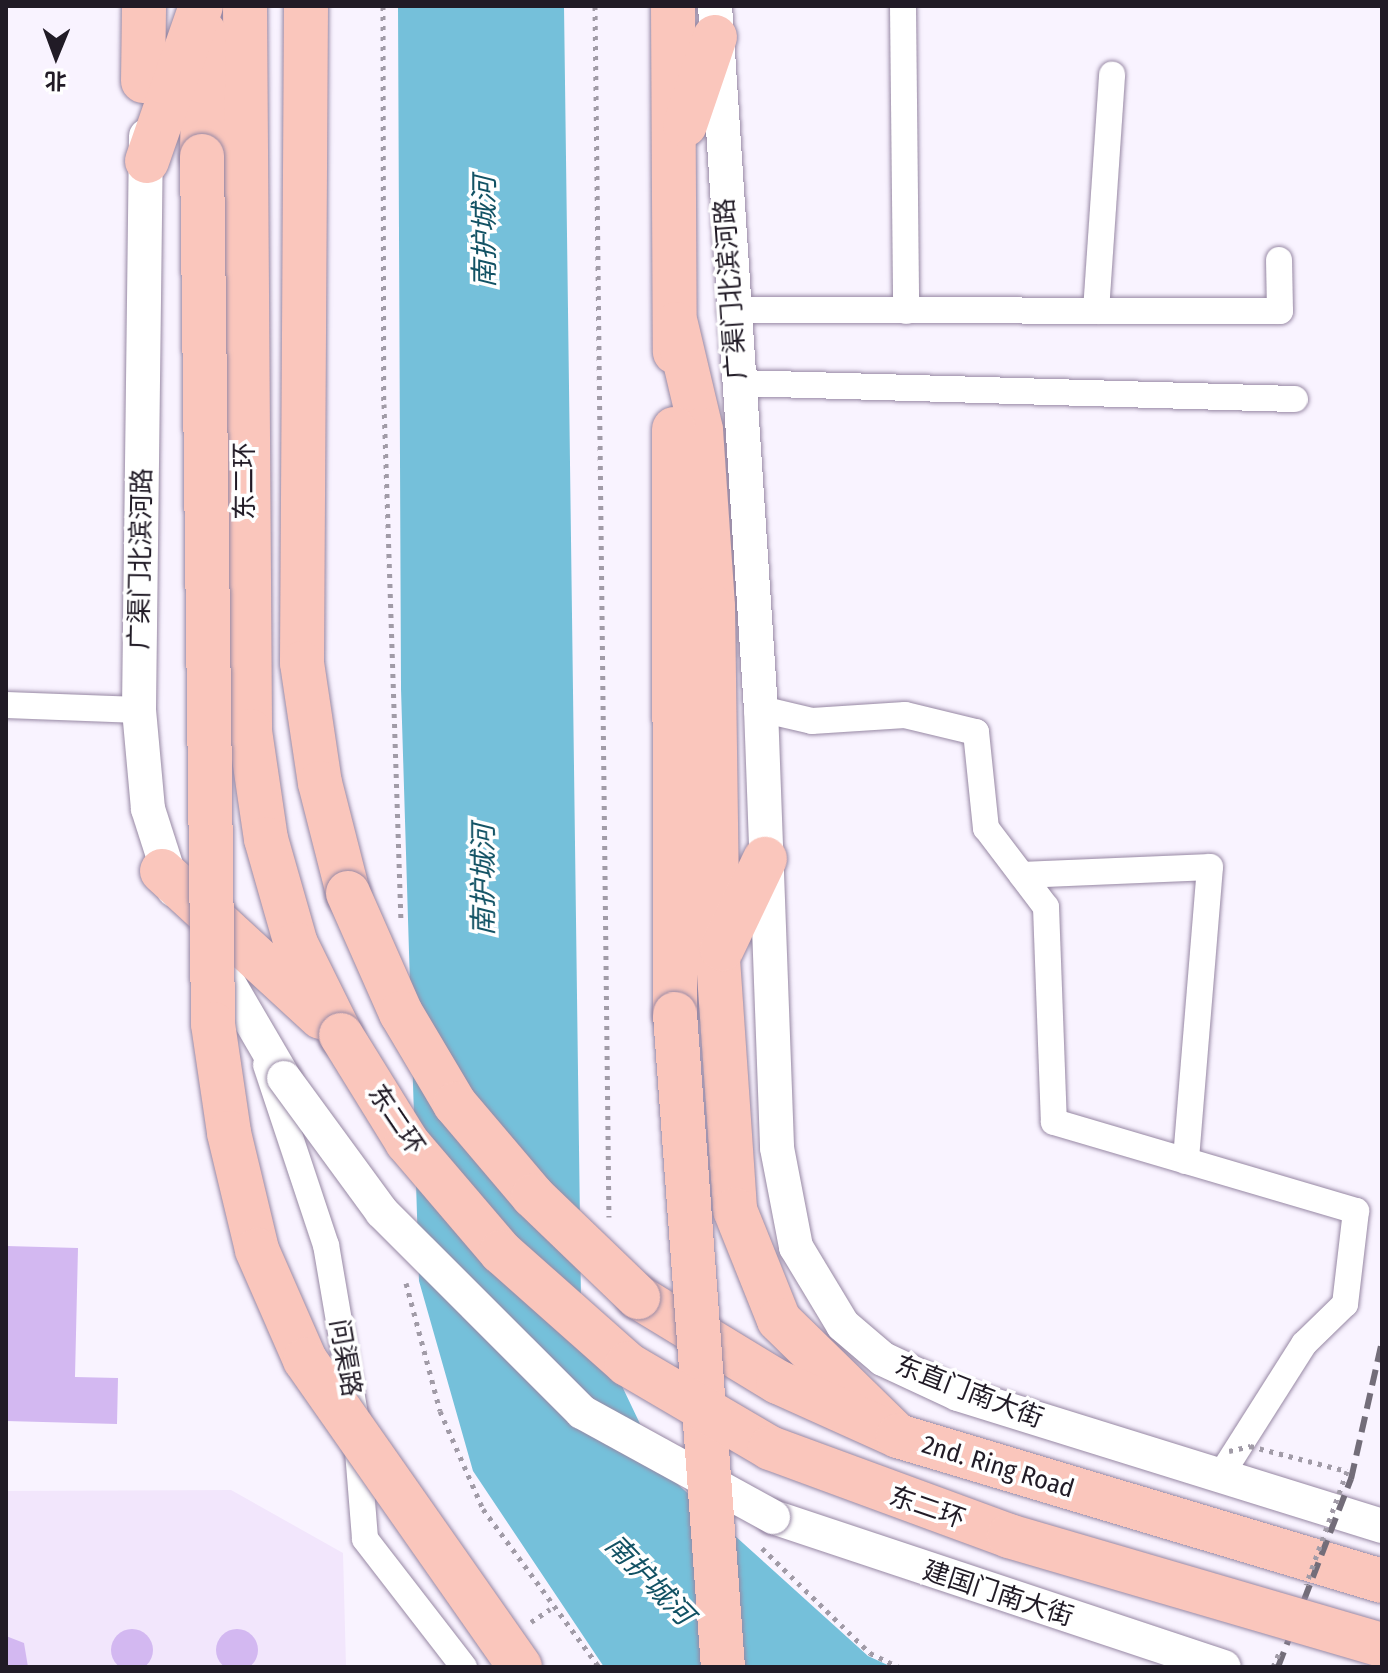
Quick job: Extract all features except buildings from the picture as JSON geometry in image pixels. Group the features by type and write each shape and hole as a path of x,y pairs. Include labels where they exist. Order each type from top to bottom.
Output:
{"highway":[{"path":"143,81 144,6"},
{"path":"203,6 202,156 213,1024 229,1133 257,1250 305,1360 520,1667"},
{"path":"147,161 203,6"},
{"name":"东二环","path":"245,6 250,731 266,839 296,944 341,1035 407,1142 501,1252 627,1364 731,1425 884,1494 1382,1645"},
{"name":"东二环","path":"306,6 302,663 320,783 348,893 401,1013 455,1104 533,1196 638,1297 778,1382 898,1436"},
{"path":"673,6 675,1014 723,1667"},
{"path":"674,158 715,22"},
{"path":"676,324 703,460 718,959 735,1210 754,1272 779,1320 898,1436"},
{"path":"718,959 765,859"},
{"path":"162,871 341,1035"},
{"name":"2nd. Ring Road","path":"898,1436 1382,1581"}],"street":[{"name":"广渠门北滨河路","path":"126,6 143,81 147,161 139,710 148,809 162,871 284,1078"},
{"path":"903,6 906,311"},
{"name":"广渠门北滨河路","path":"715,22 730,310 739,383 761,709 765,859"},
{"path":"1096,311 1112,75"},
{"path":"730,310 1280,311 1279,260"},
{"path":"739,383 1295,399"},
{"path":"6,705 139,710"},
{"path":"761,709 812,721 905,715 976,732 986,828 1046,907 1054,1122 1356,1211 1345,1304 1304,1344 1224,1464"},
{"name":"东直门南大街","path":"765,859 785,1203 796,1247 843,1325 883,1359 958,1394 1224,1464 1382,1526"},
{"path":"1022,875 1210,867 1186,1161"},
{"name":"问渠路","path":"254,1027 326,1245 355,1414 365,1539 464,1667"},
{"name":"建国门南大街","path":"284,1078 382,1212 582,1412 773,1517 1224,1667"}],"path":[{"path":"383,6 384,404 402,938"},
{"path":"406,1269 440,1411 483,1509 599,1667"},
{"path":"1224,1464 1250,1446 1347,1471 1303,1595"},
{"path":"1273,1667 1285,1638"}],"shaded area":[{"path":"231,1490 343,1553 346,1667 6,1667 6,1491"}],"water":[{"name":"南护城河","path":"398,6 564,6 581,1300 662,1470 868,1656 892,1667 604,1667 473,1471 419,1281 401,689"}],"railway":[{"path":"1278,1667 1351,1479 1382,1341"}]}
